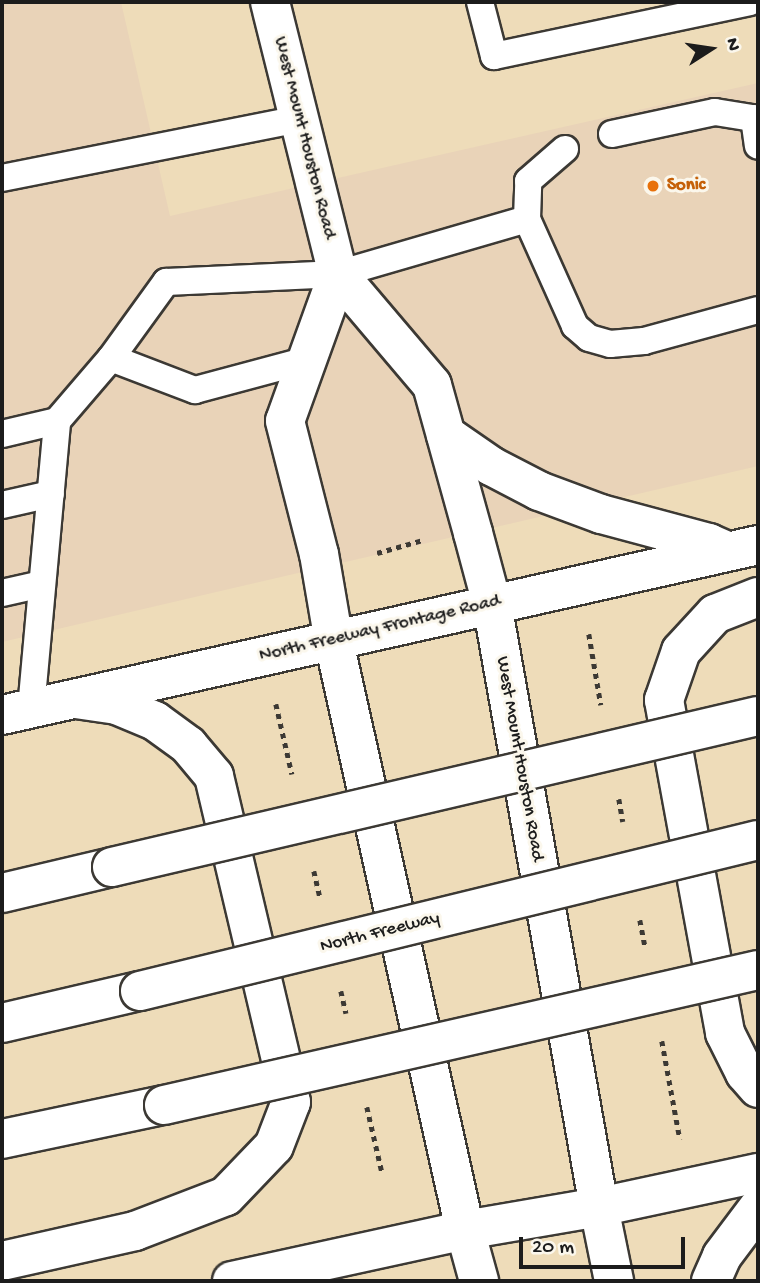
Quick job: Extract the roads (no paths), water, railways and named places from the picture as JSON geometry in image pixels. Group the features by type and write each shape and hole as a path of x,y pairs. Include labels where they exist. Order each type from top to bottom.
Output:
{"main road":[{"name":"West Mount Houston Road","path":"270,2 338,274 432,385 492,604 614,1281"},
{"path":"338,274 285,421 318,554 334,642 465,1230 479,1281"},
{"path":"446,436 491,466 539,491 601,514 709,542 744,548"},
{"name":"North Freeway Frontage Road","path":"16,712 744,548"},
{"path":"758,597 715,614 681,651 664,701 725,1033 745,1073 758,1088"},
{"path":"2,1261 135,1231 226,1196 274,1146 291,1102 214,776 188,745 155,720 117,705 77,699"},
{"path":"2,893 758,716"},
{"name":"North Freeway","path":"2,1023 758,840"},
{"path":"2,1139 164,1105 758,970"},
{"path":"232,1281 465,1230 599,1207 758,1173"},
{"path":"712,1281 722,1256 758,1208"}],"lane":[{"path":"480,2 494,56 750,2"},
{"path":"612,134 715,112 756,119 758,146"},
{"path":"2,178 299,119"},
{"path":"565,149 528,181 527,219 575,326 589,338 610,344 644,341 758,310"},
{"path":"16,712 42,584 57,421 111,358 166,282 338,274 527,219"},
{"path":"111,358 195,390 307,360"},
{"path":"2,434 57,421"},
{"path":"2,505 51,494"},
{"path":"2,593 42,584"}],"place":[{"name":"Sonic","path":"653,186"}]}
